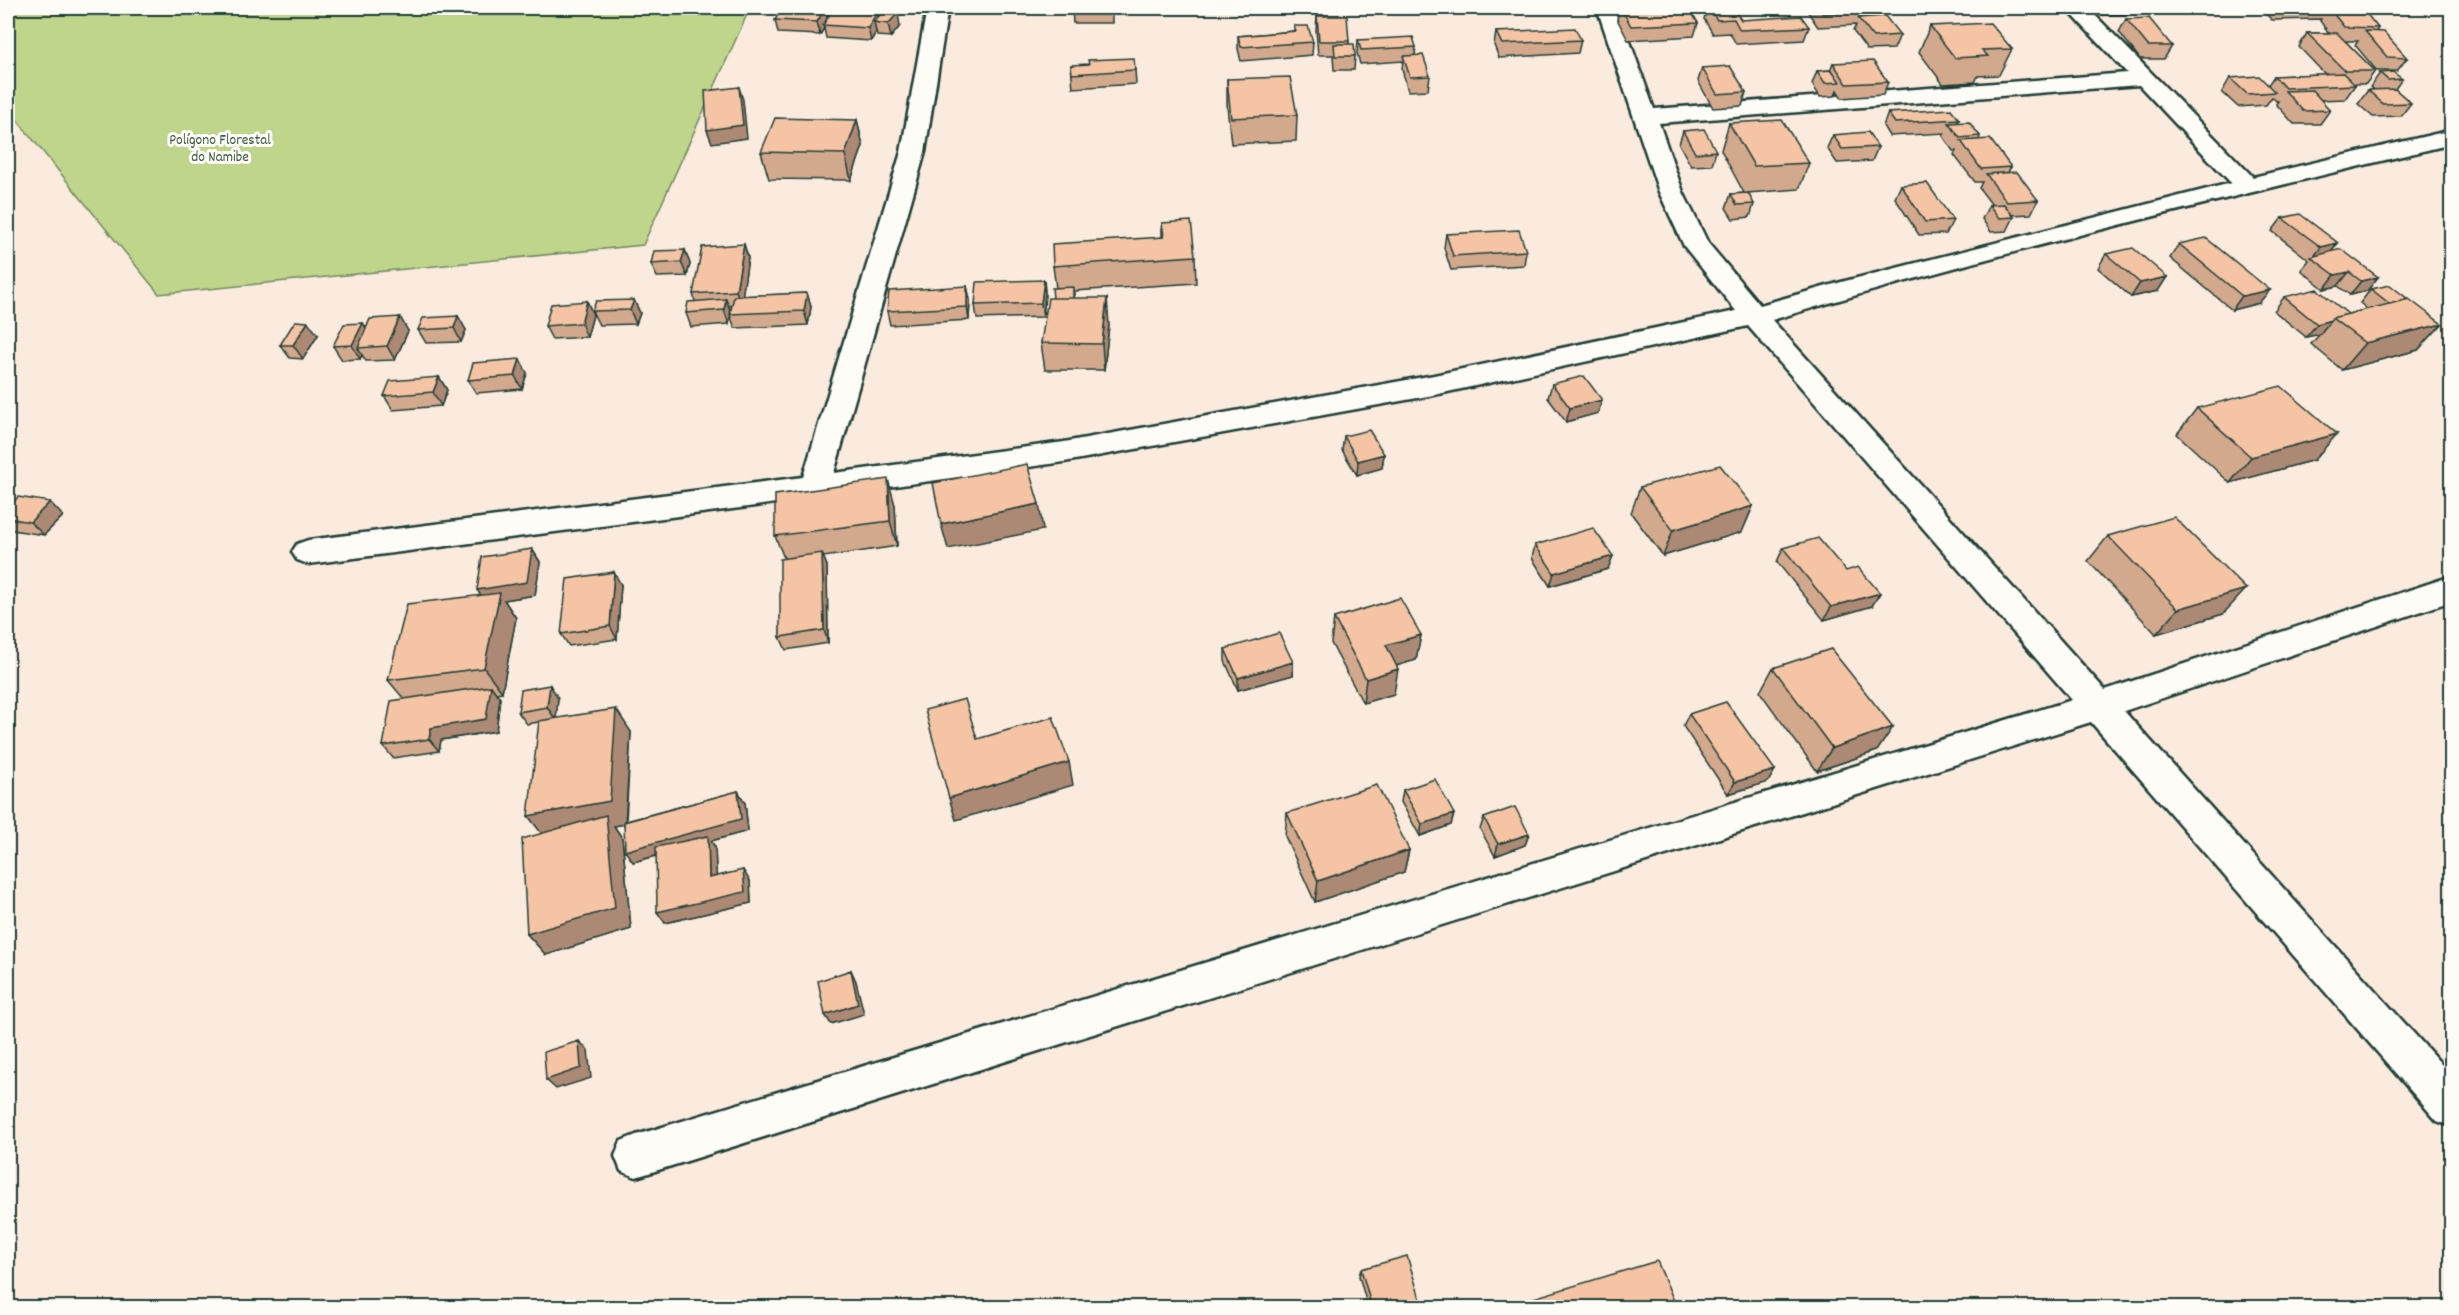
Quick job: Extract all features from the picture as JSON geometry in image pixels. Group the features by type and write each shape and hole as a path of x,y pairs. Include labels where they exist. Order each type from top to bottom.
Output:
{"street":[{"path":"815,486 819,468 831,438 913,152 937,8"},
{"path":"1607,8 1671,192 1697,246 1754,316 2451,1107"},
{"path":"2077,8 2248,186"},
{"path":"1645,117 2144,78"},
{"path":"308,552 748,496 1064,452 1434,385 1754,316 1845,289 2248,186 2451,137"},
{"path":"636,1156 2098,706 2451,588"}],"green space":[{"name":"Polígono Florestal do Namibe","path":"8,8 750,8 643,245 159,294 8,109"}],"building":[{"path":"782,8 825,8 817,22 775,20"},
{"path":"1072,8 1111,8 1111,9 1072,10"},
{"path":"1621,8 1689,8 1698,23 1631,26"},
{"path":"1709,8 1733,8 1741,20 1801,16 1809,27 1740,30 1734,19 1717,20"},
{"path":"1818,8 1876,8 1878,10 1823,14"},
{"path":"2329,8 2362,8 2378,28 2344,27"},
{"path":"833,9 877,12 868,28 823,25"},
{"path":"883,11 898,13 888,24 874,22"},
{"path":"1317,16 1347,16 1349,41 1319,41"},
{"path":"1885,16 1900,35 1873,37 1858,18"},
{"path":"2149,18 2172,46 2148,46 2126,19"},
{"path":"1990,23 2012,49 1982,50 1988,56 1955,58 1930,26"},
{"path":"1294,26 1308,26 1313,42 1241,47 1238,36 1296,31"},
{"path":"1575,28 1581,40 1502,44 1496,32"},
{"path":"2365,31 2384,32 2407,58 2387,57"},
{"path":"2307,33 2337,33 2375,71 2345,71"},
{"path":"1413,37 1416,47 1361,50 1358,40"},
{"path":"1334,44 1354,44 1355,56 1335,56"},
{"path":"1423,55 1430,76 1410,77 1403,56"},
{"path":"1134,58 1135,70 1072,74 1071,65 1089,64 1088,60"},
{"path":"1873,61 1888,82 1847,84 1833,63"},
{"path":"1730,66 1746,92 1717,94 1702,68"},
{"path":"1832,70 1840,82 1825,83 1817,71"},
{"path":"2393,72 2402,79 2388,80 2380,73"},
{"path":"2343,73 2355,85 2285,88 2274,76"},
{"path":"2259,76 2275,92 2247,94 2230,78"},
{"path":"1290,77 1297,115 1231,118 1227,79"},
{"path":"739,87 743,125 707,130 705,91"},
{"path":"2395,89 2411,103 2383,104 2368,90"},
{"path":"2312,90 2330,110 2303,111 2285,91"},
{"path":"1951,109 1959,119 1895,123 1888,113"},
{"path":"775,118 857,120 845,154 761,152"},
{"path":"1782,120 1809,163 1754,166 1729,123"},
{"path":"1969,122 1980,136 1960,138 1949,123"},
{"path":"1704,129 1716,151 1695,153 1683,131"},
{"path":"1868,132 1878,147 1842,149 1833,135"},
{"path":"1990,139 2011,167 1981,169 1961,141"},
{"path":"2017,172 2038,200 2007,202 1986,174"},
{"path":"1927,183 1953,220 1925,222 1901,185"},
{"path":"1748,193 1754,204 1737,205 1731,194"},
{"path":"2004,204 2014,217 1999,218 1989,205"},
{"path":"2300,214 2338,243 2321,247 2282,218"},
{"path":"1191,221 1195,256 1053,266 1052,244 1164,237 1162,223"},
{"path":"1519,230 1526,251 1453,256 1446,234"},
{"path":"2206,238 2270,290 2242,296 2179,244"},
{"path":"744,244 736,291 693,294 702,247"},
{"path":"2133,248 2167,277 2140,283 2106,254"},
{"path":"2341,249 2378,277 2361,281 2349,272 2335,275 2311,257"},
{"path":"685,250 681,262 651,264 654,251"},
{"path":"1044,280 1041,303 975,305 977,282"},
{"path":"2390,285 2408,299 2390,304 2371,289"},
{"path":"967,286 967,307 887,311 889,291"},
{"path":"1073,287 1073,298 1053,298 1052,288"},
{"path":"2317,289 2348,314 2317,324 2284,297"},
{"path":"807,293 804,311 730,314 734,296"},
{"path":"1048,298 1107,298 1102,344 1041,343"},
{"path":"726,299 724,310 686,313 688,302"},
{"path":"2409,299 2442,324 2365,343 2332,318"},
{"path":"634,300 630,310 592,311 596,301"},
{"path":"587,301 581,323 545,326 551,304"},
{"path":"458,316 454,328 418,330 423,318"},
{"path":"400,317 387,346 358,348 370,319"},
{"path":"295,321 308,322 293,345 280,345"},
{"path":"363,323 352,345 333,346 344,324"},
{"path":"520,359 515,376 468,380 473,363"},
{"path":"1584,376 1602,400 1570,408 1552,384"},
{"path":"439,377 433,392 384,396 390,381"},
{"path":"2281,386 2337,434 2251,457 2197,408"},
{"path":"1369,430 1384,454 1358,461 1344,436"},
{"path":"1027,464 1039,504 941,524 933,483"},
{"path":"1720,465 1753,506 1673,530 1640,487"},
{"path":"888,479 890,521 775,536 775,495"},
{"path":"18,497 50,502 30,522 8,518 8,508"},
{"path":"2174,517 2246,589 2178,609 2108,536"},
{"path":"1593,528 1613,556 1554,573 1535,545"},
{"path":"1818,538 1846,571 1858,567 1880,593 1831,607 1783,548"},
{"path":"532,549 527,582 477,590 482,557"},
{"path":"822,553 824,630 780,637 780,559"},
{"path":"614,572 610,626 561,634 567,579"},
{"path":"500,593 484,668 388,680 407,604"},
{"path":"1400,598 1421,635 1386,645 1398,669 1366,679 1334,618"},
{"path":"1279,633 1293,662 1238,678 1225,649"},
{"path":"1831,649 1893,727 1832,748 1773,668"},
{"path":"550,685 547,707 518,712 521,690"},
{"path":"491,686 486,719 431,728 429,739 383,746 391,701"},
{"path":"965,699 977,739 1053,717 1069,762 949,798 925,710"},
{"path":"1726,702 1775,770 1735,782 1689,714"},
{"path":"616,709 610,801 528,816 539,721"},
{"path":"1435,779 1454,814 1422,824 1403,790"},
{"path":"1377,785 1409,850 1318,881 1287,813"},
{"path":"738,791 741,819 625,851 624,822"},
{"path":"1515,807 1529,834 1498,844 1484,818"},
{"path":"606,815 615,908 527,934 522,839"},
{"path":"708,836 709,878 743,870 745,892 657,912 656,847"},
{"path":"851,970 858,1004 825,1015 818,981"},
{"path":"579,1041 581,1068 546,1080 544,1052"},
{"path":"1407,1256 1423,1308 1372,1308 1361,1269"},
{"path":"1657,1261 1677,1308 1500,1308"}]}
